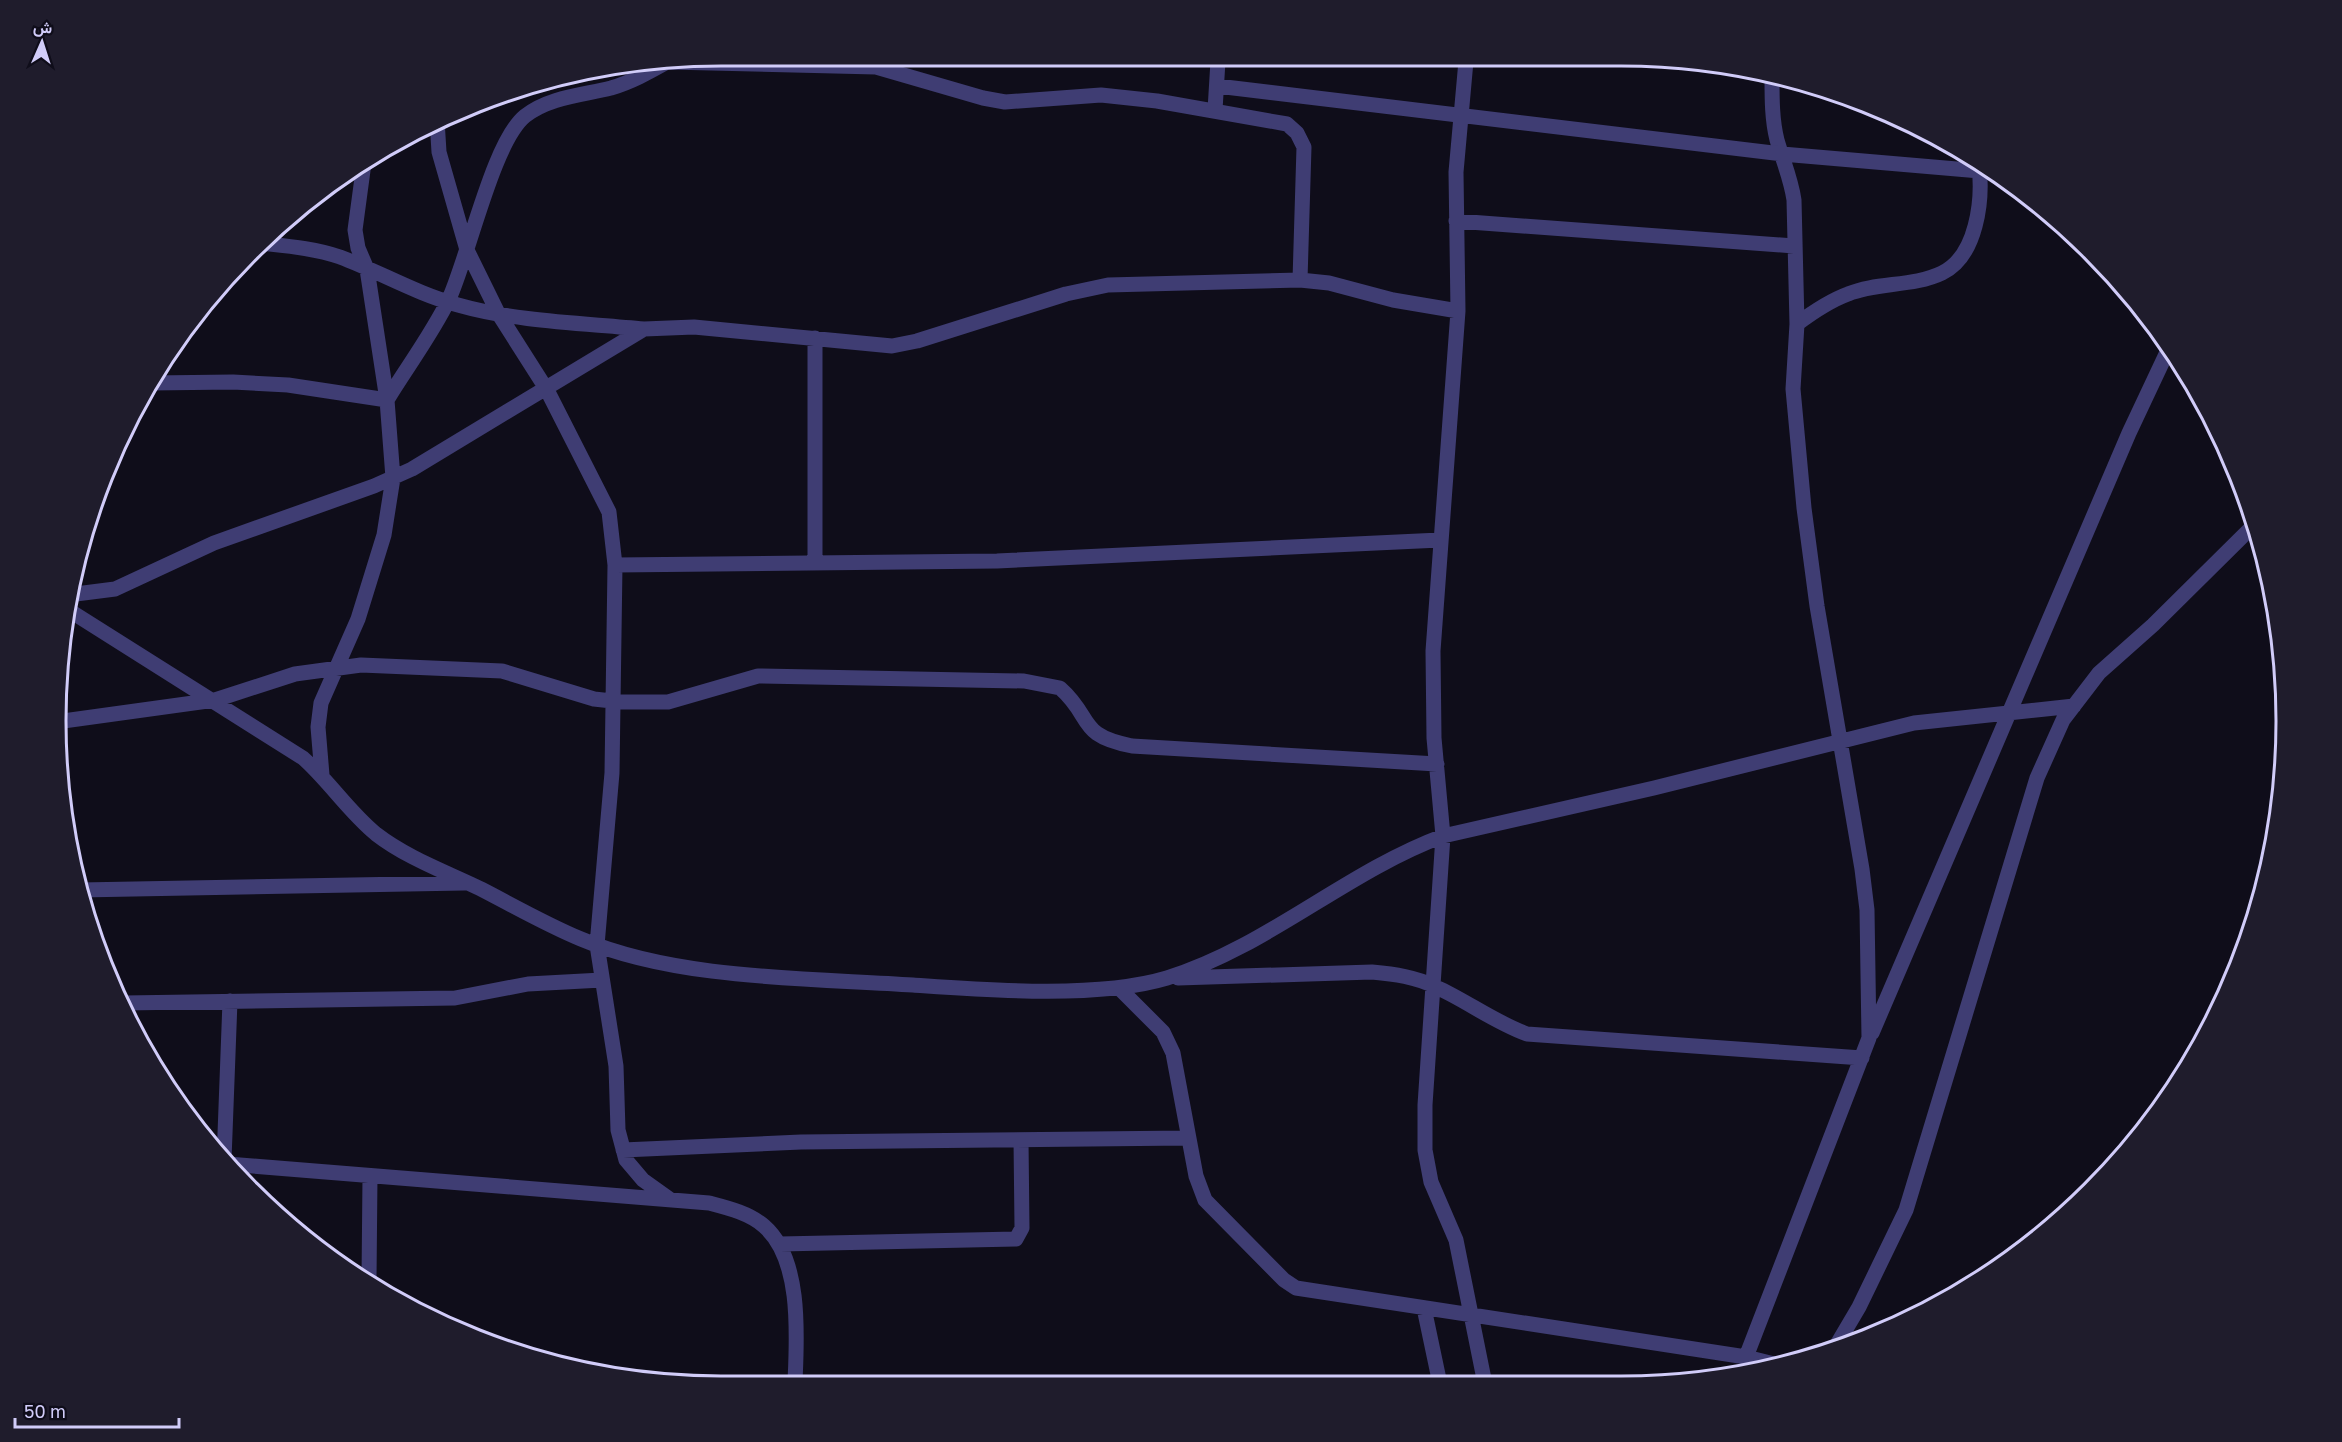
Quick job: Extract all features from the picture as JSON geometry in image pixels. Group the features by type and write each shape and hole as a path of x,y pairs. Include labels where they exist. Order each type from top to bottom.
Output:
{"street":[{"path":"842,66 895,70 983,98 1005,102 1101,95 1215,110 1287,124 1297,133 1304,147 1300,280"},
{"path":"889,66 895,70"},
{"path":"1215,110 1218,66"},
{"path":"1465,66 1459,115 1456,221 1458,311 1433,651 1437,764 1443,836 1435,986 1425,1105 1425,1150 1431,1182 1456,1240 1484,1376"},
{"path":"387,400 447,301 501,150 513,128 526,115 553,101 614,87 649,70"},
{"path":"1772,84 1772,112 1794,200 1797,324 1793,389 1803,508 1839,742 1863,879 1869,1038"},
{"path":"1216,86 1782,154 1972,168"},
{"path":"438,131 439,152 467,250 498,314 547,390 609,512 615,564 612,773 597,945 616,1066 618,1130 623,1150 626,1160 643,1180 671,1200"},
{"path":"1797,324 1826,304 1850,293 1943,273 1962,256 1974,229 1979,205 1979,172"},
{"path":"322,775 318,727 321,703 335,667 358,620 384,535 393,477 387,400 367,269 358,248 355,230 363,173"},
{"path":"1456,221 1794,246"},
{"path":"272,245 316,250 447,301 498,314 644,329 694,327 892,346 917,341 1066,294 1108,285 1300,280 1329,283 1393,300 1458,311"},
{"path":"79,594 115,589 214,543 412,469 547,390 644,329"},
{"path":"815,338 815,561"},
{"path":"1746,1357 1869,1038 2009,711 2165,356"},
{"path":"160,383 233,382 288,386 387,400"},
{"path":"1841,1338 1860,1307 1906,1210 2037,778 2063,720 2099,673 2153,625 2248,531"},
{"path":"615,564 1112,558 1440,540"},
{"path":"75,615 215,700 303,758 322,775 374,832 394,846 581,939 675,965 730,972 948,988 1060,990 1119,988 1166,978 1212,961 1296,917 1412,848 1443,836 1643,791 1914,723 2009,711 2074,706"},
{"path":"66,721 215,700 295,674 361,665 502,671 585,697 613,702 668,702 758,676 1024,681 1060,688 1091,730 1112,742 1132,746 1437,764"},
{"path":"88,890 467,883"},
{"path":"1166,978 1372,972 1400,975 1435,986 1503,1025 1527,1034 1862,1058"},
{"path":"130,1003 455,998 528,984 602,980"},
{"path":"1119,988 1146,1012 1163,1032 1173,1053 1196,1176 1206,1200 1284,1280 1296,1288 1760,1361"},
{"path":"224,1148 230,1001"},
{"path":"623,1150 801,1142 1188,1138"},
{"path":"780,1244 1016,1239 1022,1228 1021,1140"},
{"path":"240,1165 709,1203 740,1211 764,1225 780,1244 792,1284 796,1335 795,1376"},
{"path":"369,1273 370,1176"},
{"path":"1424,1308 1439,1376"}]}
